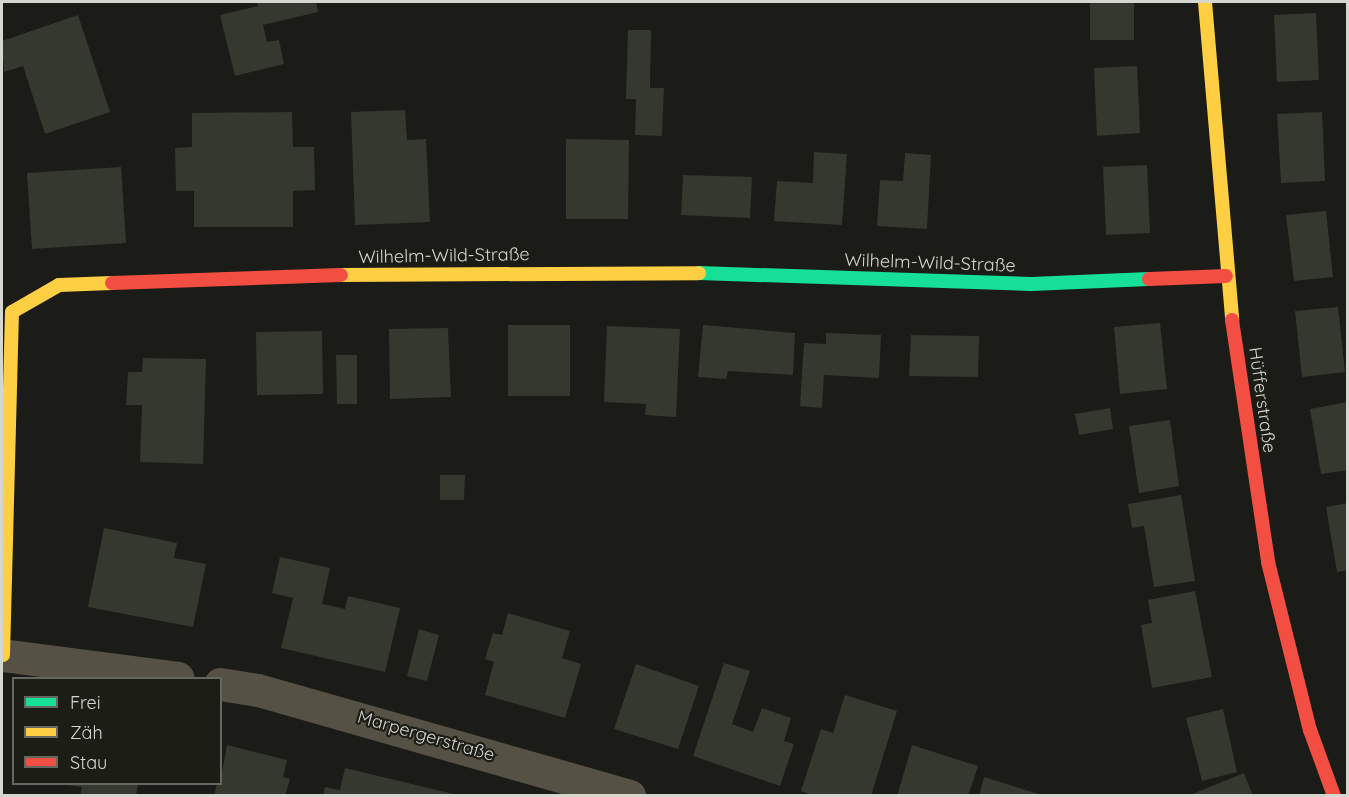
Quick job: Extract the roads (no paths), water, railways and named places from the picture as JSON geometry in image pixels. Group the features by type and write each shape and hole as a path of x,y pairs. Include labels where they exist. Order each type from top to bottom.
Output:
{"street":[{"name":"Hüfferstraße","path":"1205,2 1226,276 1268,562 1310,730 1334,795"},
{"name":"Wilhelm-Wild-Straße","path":"2,655 12,312 59,285 280,276 653,271 1031,284 1226,276"},
{"path":"2,655 169,677"},
{"name":"Marpergerstraße","path":"222,684 258,690 629,795"}]}
